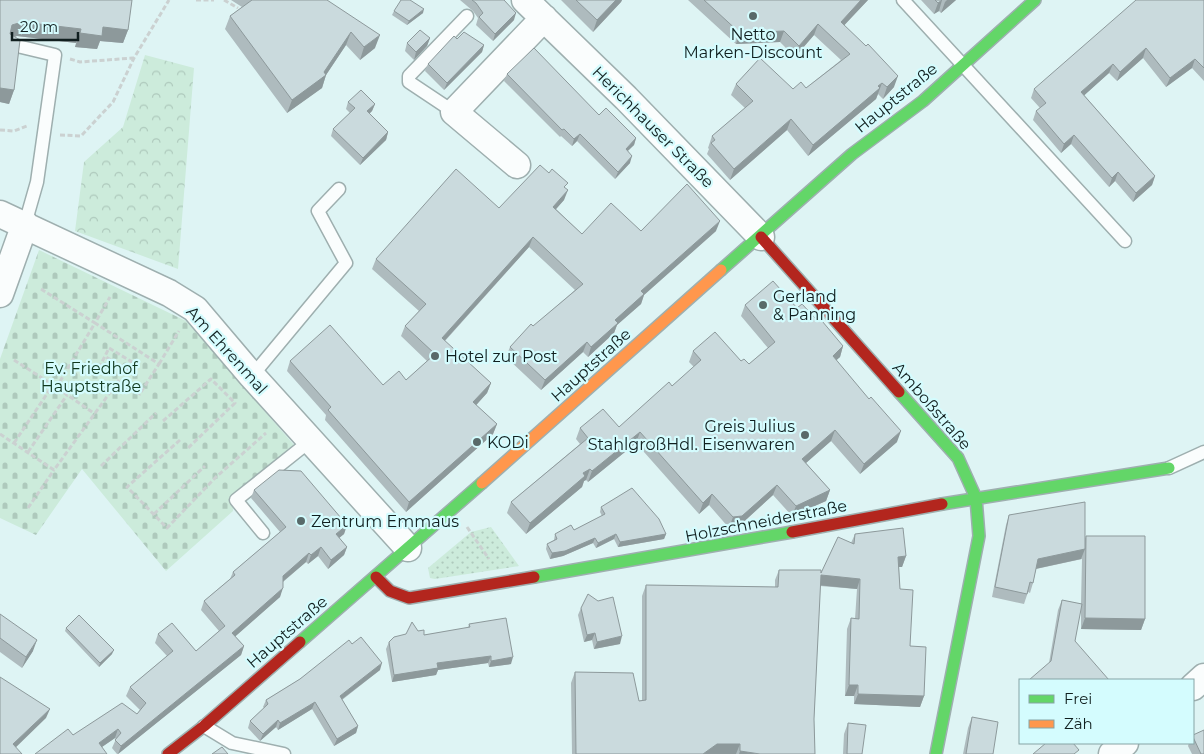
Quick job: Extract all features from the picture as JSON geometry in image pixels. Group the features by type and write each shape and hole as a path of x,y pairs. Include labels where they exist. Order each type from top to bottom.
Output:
{"street":[{"name":"Herichhauser Straße","path":"525,0 626,98 761,237"},
{"name":"Hauptstraße","path":"168,754 204,726 376,577 668,317 761,237 852,154 923,101 961,64 1035,0"},
{"path":"517,165 454,112 544,18"},
{"name":"Am Ehrenmal","path":"0,214 25,224 169,293 195,309 252,376 408,548"},
{"path":"0,294 25,224"},
{"name":"Amboßstraße","path":"761,237 958,458 976,498 979,536 936,754"},
{"name":"Holzschneiderstraße","path":"376,577 388,590 398,596 409,598 708,548 976,498 1169,468"},
{"path":"1194,685 1204,677"},
{"path":"1112,754 1124,744"}],"lane":[{"path":"902,0 1125,240"},
{"path":"454,112 409,82 409,76 467,16"},
{"path":"14,45 55,55 37,182 25,224"},
{"path":"252,376 346,263 318,212 340,189"},
{"path":"263,533 236,500 310,441"},
{"path":"1169,468 1204,452"},
{"path":"204,726 232,743 284,754"}],"path":[{"path":"44,134 82,136 113,102 134,58 170,0"},
{"path":"196,0 214,0"},
{"path":"224,0 238,8"},
{"path":"55,55 80,62 134,58"},
{"path":"0,130 14,131 46,119"},
{"path":"40,289 159,364"},
{"path":"56,388 110,296"},
{"path":"139,394 179,331"},
{"path":"99,368 110,348 138,365 133,373 106,357"},
{"path":"14,360 95,414"},
{"path":"163,421 211,379 235,403 188,448"},
{"path":"28,508 119,380"},
{"path":"14,443 52,385"},
{"path":"28,452 67,395"},
{"path":"101,466 156,413"},
{"path":"180,440 127,487 167,528 216,477 266,433"},
{"path":"0,434 54,470"},
{"path":"154,514 205,466"},
{"path":"454,508 505,582"}],"green space":[{"path":"145,55 194,68 178,269 75,231 84,162 123,127"},
{"name":"Ev. Friedhof Hauptstraße","path":"39,250 186,321 294,445 233,502 233,511 166,571 82,469 36,535 0,518 0,359"},
{"path":"491,527 519,566 435,579 430,578 428,568 471,532"}],"building":[{"path":"0,0 132,0 128,30 103,27 102,36 80,33 81,29 22,22 12,25 10,34 20,40 14,90 0,88"},
{"path":"252,0 327,0 380,35 364,47 351,32 324,72 326,75 292,100 230,16"},
{"path":"401,0 410,0 424,9 409,21 394,11"},
{"path":"472,0 504,0 516,13 495,34 479,17 483,13"},
{"path":"576,0 616,0 597,20"},
{"path":"704,0 861,0 841,22 866,46 868,44 898,76 887,87 882,83 878,86 880,88 813,145 791,119 734,169 711,143 715,140 712,136 753,101 736,84 760,58 793,89 801,82 806,88 850,54 818,24 799,46 784,31 740,33"},
{"path":"1136,0 1204,0 1204,68 1195,59 1170,78 1146,48 1120,72 1113,64 1081,92 1155,176 1136,193 1118,172 1112,178 1074,135 1064,144 1036,111 1046,103 1034,89"},
{"path":"420,30 430,38 416,52 407,43"},
{"path":"464,32 484,45 447,83 428,64 454,36 457,39"},
{"path":"534,48 599,115 606,108 636,138 626,149 632,156 618,172 580,134 574,139 564,129 562,130 507,74"},
{"path":"361,90 375,104 367,111 388,132 363,158 333,129 355,108 348,102"},
{"path":"540,165 549,173 552,169 568,183 564,187 568,190 553,207 582,234 611,203 641,231 687,184 720,221 641,291 644,294 615,320 618,323 591,347 587,342 545,380 510,347 531,324 533,326 583,284 533,237 442,338 491,383 473,402 497,424 409,502 328,410 331,407 290,361 330,325 383,385 399,371 406,380 435,354 405,326 426,304 376,259 456,169 499,208"},
{"path":"773,281 797,308 802,304 815,318 817,315 843,346 833,356 869,399 871,397 901,431 864,464 835,430 802,459 830,490 796,506 777,485 742,516 733,517 712,494 703,503 640,432 592,471 590,469 583,473 585,476 530,523 511,502 588,438 580,428 603,409 619,427 669,382 672,386 701,360 693,351 715,332 741,361 744,359 749,364 775,342 745,305"},
{"path":"279,470 301,471 347,525 336,534 347,547 331,560 321,547 311,555 309,553 283,576 283,588 232,633 244,646 121,746 115,740 121,733 118,729 99,743 107,754 35,754 68,729 73,735 122,703 137,714 146,703 130,687 173,651 158,634 172,623 196,651 225,626 204,601 235,575 233,572 286,527 254,490"},
{"path":"632,488 659,519 666,534 620,542 616,534 598,543 595,538 565,551 552,553 547,544 557,539 555,534 571,525 574,530 605,514 601,507"},
{"path":"1085,502 1085,549 1038,559 1033,583 1030,582 1027,594 995,587 1009,515"},
{"path":"903,528 906,556 898,557 900,589 913,590 910,646 926,647 924,696 858,694 858,685 849,685 851,618 859,619 860,579 821,575 814,719 815,754 760,754 740,751 740,744 717,744 703,754 576,754 575,672 633,673 639,701 646,700 646,585 778,587 779,570 821,570 821,573 838,537 854,544 855,534"},
{"path":"1086,536 1145,536 1145,619 1085,618"},
{"path":"588,594 598,601 613,597 622,636 597,642 595,633 587,635 581,608"},
{"path":"1062,600 1082,604 1075,641 1108,679 1030,679 1051,661"},
{"path":"0,614 37,640 26,657 0,638"},
{"path":"79,615 114,650 100,663 66,628"},
{"path":"506,618 513,657 491,661 491,656 437,663 438,668 394,675 389,642 394,637 406,634 412,622 418,631 424,630 424,635 470,627 469,624"},
{"path":"361,637 382,663 340,696 358,726 337,739 315,702 280,723 278,720 263,734 250,721 268,704 266,700 300,679 349,640 352,644"},
{"path":"0,677 50,709 13,744 22,754 0,754"},
{"path":"972,717 998,722 993,754 966,754"},
{"path":"848,723 866,725 862,754 847,754"},
{"path":"1204,730 1204,754 1201,754 1194,739 1194,735"},
{"path":"1045,744 1074,744 1079,750 1074,754 1033,754"},
{"path":"222,747 228,754 212,754"}],"traffic: fast":[{"path":"721,270 852,154 923,101 1035,0"},
{"path":"899,392 958,458 976,498 979,536 936,754"},
{"path":"942,504 1169,468"},
{"path":"300,642 482,483"},
{"path":"534,577 792,532"}],"traffic: slow":[{"path":"482,483 721,270"}],"traffic: jam":[{"path":"761,237 899,392"},
{"path":"792,532 942,504"},
{"path":"376,577 390,591 409,598 534,577"},
{"path":"168,754 204,726 300,642"}],"place":[{"name":"Netto Marken-Discount","path":"753,16"},
{"name":"Gerland & Panning","path":"763,305"},
{"name":"Hotel zur Post","path":"435,356"},
{"name":"Greis Julius StahlgroßHdl. Eisenwaren","path":"805,435"},
{"name":"KODi","path":"477,442"},
{"name":"Zentrum Emmaus","path":"301,521"}]}
